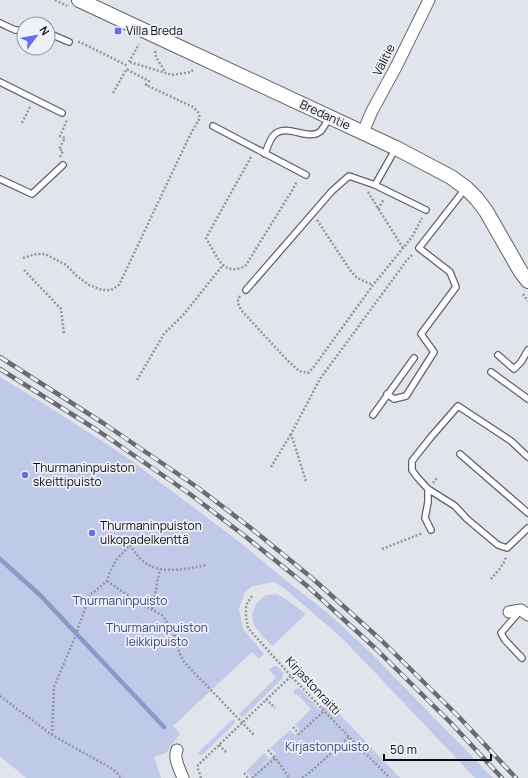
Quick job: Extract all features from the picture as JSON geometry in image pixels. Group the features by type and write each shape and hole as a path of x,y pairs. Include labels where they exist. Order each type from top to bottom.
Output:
{"street":[{"name":"Bredantie","path":"79,0 396,148 451,177 466,188 486,211 521,272 528,281"},
{"name":"Välitie","path":"362,132 429,0"},
{"path":"509,612 525,612"},
{"path":"177,750 175,753 176,758 183,778"}],"lane":[{"path":"0,23 16,30"},
{"path":"56,37 68,42"},
{"path":"0,82 62,113"},
{"path":"265,154 273,135 277,132 285,131 311,135 319,132 323,128 329,117"},
{"path":"213,126 303,174"},
{"path":"375,185 396,148"},
{"path":"0,179 32,194 63,165"},
{"path":"246,290 332,191 349,176 375,185 426,210"},
{"path":"387,394 394,398 406,396 434,352 421,334 456,287 450,272 419,248 466,188"},
{"path":"498,355 514,369 521,362 528,350"},
{"path":"372,415 414,358"},
{"path":"491,372 528,399"},
{"path":"528,457 511,441 458,406 412,461 412,470 428,489 454,506 498,545 507,548 528,528"},
{"path":"460,454 528,513"},
{"path":"428,489 428,502 424,518 431,530"},
{"path":"522,658 505,640 501,633 525,612"}],"path":[{"path":"113,93 141,41"},
{"path":"68,42 80,42 128,66"},
{"path":"154,47 156,56 165,72"},
{"path":"130,62 172,75 190,72 196,68"},
{"path":"23,258 36,254 45,254 66,265 89,285 102,290 111,290 119,284 190,135 200,118 198,112 193,107 146,85 149,81 126,69"},
{"path":"22,123 34,99"},
{"path":"57,170 57,163 63,151 59,149 65,138 60,136 69,116 62,113"},
{"path":"255,149 206,238 222,265 233,270 242,269 246,265 303,174"},
{"path":"360,180 403,248"},
{"path":"246,290 239,298 238,303 241,310 287,360 299,371 308,373 373,285 412,237 426,210"},
{"path":"313,213 350,270 357,278 373,285"},
{"path":"271,467 291,434 320,379 407,260 419,248"},
{"path":"137,380 164,334 184,314 222,265"},
{"path":"24,270 61,309 64,334"},
{"path":"291,434 306,481"},
{"path":"382,549 431,530"},
{"path":"52,736 54,688 80,625 90,595 107,581 116,560 130,545 135,554 143,562 160,569 170,570 198,567 206,564"},
{"path":"491,579 500,568"},
{"path":"152,609 160,569"},
{"path":"107,581 139,603 162,615 178,642 179,652 184,662 254,735"},
{"name":"Kirjastonraitti","path":"252,596 246,605 248,628 324,711 390,778"},
{"path":"201,778 198,765 291,676"},
{"path":"0,696 52,736 111,768 121,778"},
{"path":"266,699 275,708"},
{"path":"293,727 299,734 324,711"},
{"path":"302,778 349,737"},
{"path":"219,745 227,753"},
{"path":"268,750 289,778"},
{"path":"252,778 275,758"},
{"path":"244,773 248,778"}],"green space":[{"name":"Thurmaninpuisto","path":"0,377 133,462 237,540 329,614 372,654 493,778 475,778 343,639 284,588 274,582 253,586 245,592 239,609 243,629 264,654 259,659 252,652 173,726 180,734 166,753 154,757 161,778 26,778 0,756"},
{"path":"277,594 306,614 272,646 254,625 252,615 256,604 266,595"},
{"path":"274,666 278,667 283,673 282,679 242,718 239,714 276,678 269,670"},
{"name":"Kirjastonpuisto","path":"298,687 320,710 328,702 400,778 250,778 276,753 270,748 290,730 295,735 300,730 295,725 311,709 297,694 295,695 293,692"},
{"path":"233,719 236,722 201,756 198,753"},
{"path":"264,753 269,759 251,776 246,771"}],"waterway":[{"path":"0,559 40,595 164,727"}],"railway":[{"path":"0,357 103,423 197,487 252,529 312,578 381,640 458,716 516,778"},
{"path":"0,369 97,430 190,494 306,585 375,648 450,722 502,778"}],"place":[{"name":"Villa Breda","path":"118,31"},
{"name":"Thurmaninpuiston skeittipuisto","path":"25,475"},
{"name":"Thurmaninpuiston ulkopadelkenttä","path":"92,533"}],"park label":[{"name":"Thurmaninpuiston leikkipuisto","path":"157,635"}]}
